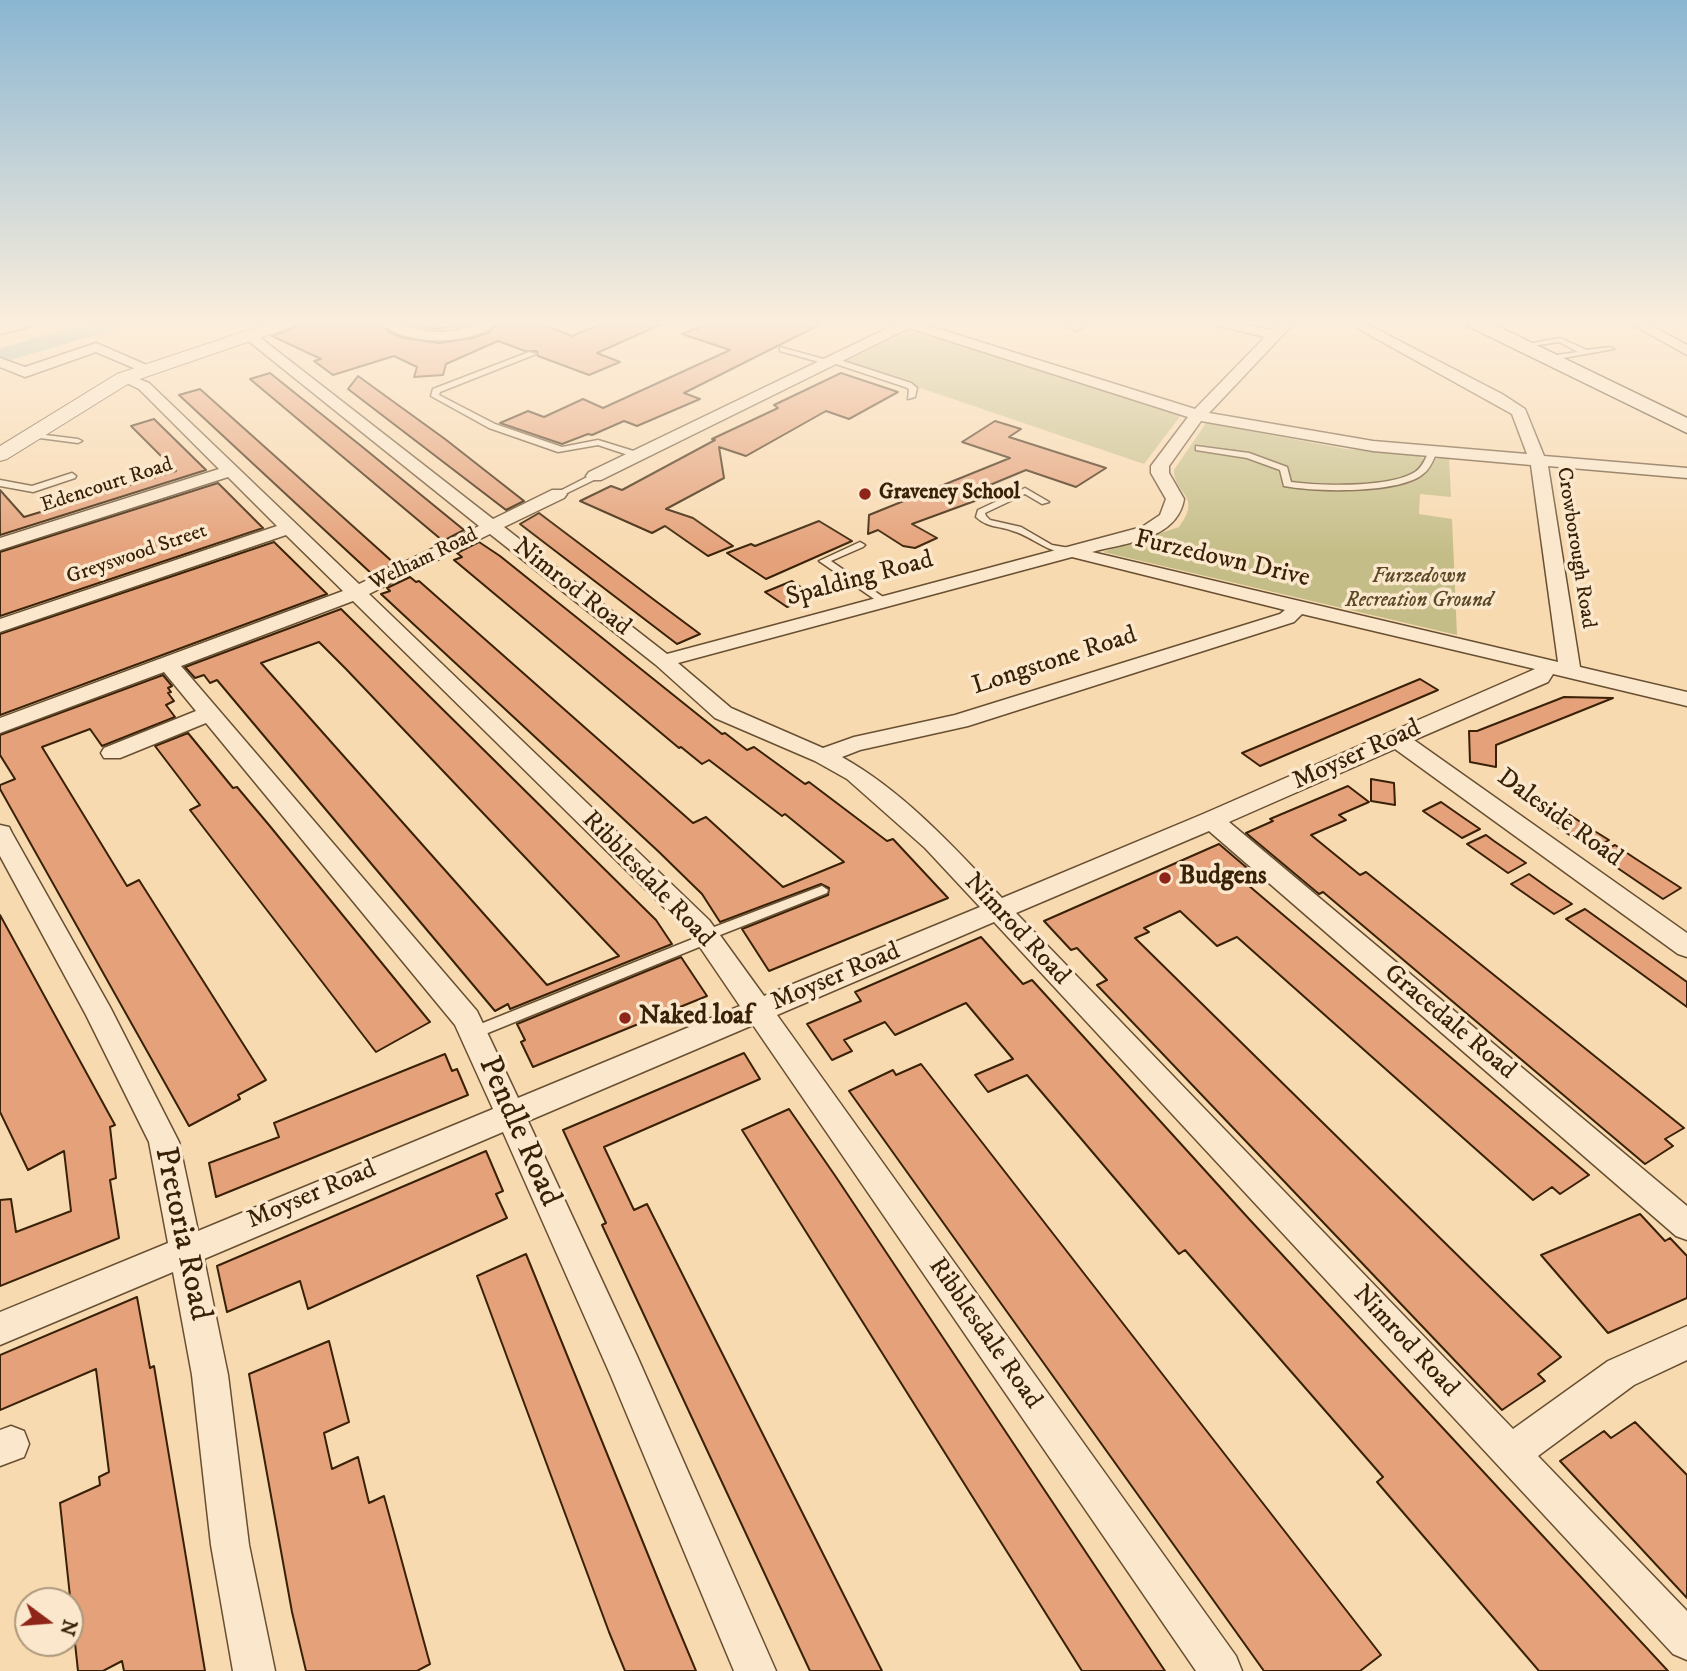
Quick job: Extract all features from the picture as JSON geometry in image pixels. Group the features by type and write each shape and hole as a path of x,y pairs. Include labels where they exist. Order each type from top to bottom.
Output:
{"main road":[{"path":"1637,401 1687,426"}],"street":[{"path":"0,454 87,401"},
{"name":"Ribblesdale Road","path":"159,401 708,936 757,1011 1221,1671"},
{"name":"Nimrod Road","path":"333,401 663,661 723,713 823,756 855,774 934,842 1687,1640"},
{"name":"Welham Road","path":"595,476 747,401"},
{"path":"1154,401 1198,415 1322,439 1687,473"},
{"path":"1198,415 1211,401"},
{"name":"Crowborough Road","path":"1501,401 1516,409 1538,460 1559,668"},
{"name":"Spalding Road","path":"663,661 1148,531 1167,519 1174,499 1160,473 1160,466 1198,415"},
{"name":"Edencourt Road","path":"0,544 229,471"},
{"name":"Welham Road","path":"0,726 356,593 558,494"},
{"name":"Greyswood Street","path":"0,626 288,528"},
{"name":"Furzedown Drive","path":"1072,551 1099,560 1687,699"},
{"name":"Longstone Road","path":"823,756 854,744 960,721 1287,618 1296,607"},
{"name":"Pendle Road","path":"167,663 456,1004 473,1033 755,1671"},
{"name":"Moyser Road","path":"0,1329 510,1112 1212,820 1559,668"},
{"path":"112,753 209,714"},
{"name":"Daleside Road","path":"1397,739 1687,947"},
{"name":"Gracedale Road","path":"1212,820 1687,1226"},
{"name":"Pretoria Road","path":"0,833 100,1015 164,1142 210,1375 230,1545 254,1671"},
{"path":"1510,1454 1621,1373 1687,1342"}],"lane":[{"path":"444,401 492,426 561,450 598,442 637,455"},
{"path":"32,435 78,442"},
{"path":"1199,448 1264,461 1284,469 1287,484 1313,489 1400,483 1424,469 1433,451"},
{"path":"0,483 33,489 72,475"},
{"name":"Welham Road","path":"558,494 595,476"},
{"path":"1045,502 1025,491 989,506 981,512 981,517 987,522 1018,529 1049,547 1072,551"},
{"path":"860,545 824,561 883,601"},
{"path":"473,1033 822,890"}],"green space":[{"path":"959,401 1136,401 1181,415 1144,464"},
{"name":"Furzedown Recreation Ground","path":"1206,423 1346,449 1416,455 1425,459 1449,458 1451,497 1420,494 1419,514 1452,519 1457,635 1103,552 1179,527 1186,516 1188,501 1178,485 1174,470"}],"building":[{"path":"185,401 213,401 395,564 373,575"},
{"path":"276,401 305,401 464,530 443,541"},
{"path":"364,401 392,401 524,501 506,510"},
{"path":"579,401 587,401 603,408 618,401 695,401 637,426 624,421 562,444 500,423 528,411 544,417"},
{"path":"782,401 882,401 849,419 826,411 746,456 719,447 724,478 666,509 693,518 733,546 708,556 665,526 652,533 580,501 611,486 622,490 715,440 712,439 778,408 774,405"},
{"path":"154,419 206,470 0,535 0,490 24,517 176,471 131,426"},
{"path":"995,421 1021,429 1009,437 1106,468 1076,487 1026,470 973,492 983,498 912,524 937,538 915,548 903,546 878,530 868,534 869,515 1010,458 962,442"},
{"path":"218,483 263,528 0,616 0,552"},
{"path":"539,513 700,634 677,644 520,524"},
{"path":"819,521 852,541 766,579 727,553 751,544 755,546"},
{"path":"274,542 327,594 0,715 0,634"},
{"path":"479,542 722,734 725,733 747,750 754,747 805,784 809,782 887,841 893,839 948,898 769,971 742,929 828,895 829,888 821,884 720,922 702,894 659,852 381,594 390,591 387,588 410,577 416,582 419,581 693,823 706,817 783,887 844,862 785,814 782,816 709,760 702,764 679,748 454,560 462,557 457,553"},
{"path":"792,581 814,596 787,607 765,592"},
{"path":"341,609 656,920 672,944 510,1009 508,1004 495,1011 217,680 210,683 204,675 195,678 185,667","holes":["319,642 619,956 547,985 261,663"]},
{"path":"163,675 172,686 168,688 171,692 168,693 174,701 166,705 175,717 102,746 90,729 42,747 127,886 139,880 266,1080 238,1095 240,1099 189,1126 0,789 0,785 15,779 0,755 0,735"},
{"path":"1420,679 1438,690 1260,766 1242,753"},
{"path":"1564,697 1613,698 1496,745 1496,767 1470,762 1469,731 1477,731"},
{"path":"188,733 233,788 237,787 269,825 430,1022 376,1052 190,810 200,805 155,746"},
{"path":"1371,779 1394,783 1395,805 1371,801"},
{"path":"1348,786 1369,802 1339,815 1346,820 1311,835 1360,875 1366,872 1684,1128 1665,1139 1673,1146 1645,1164 1323,892 1319,894 1246,833 1273,821 1270,819"},
{"path":"1441,802 1480,829 1462,838 1423,811"},
{"path":"1567,813 1609,840 1592,850 1550,822"},
{"path":"1486,835 1526,863 1508,873 1467,844"},
{"path":"1219,844 1260,879 1248,885 1589,1175 1560,1194 1552,1187 1533,1200 1237,937 1217,946 1180,911 1144,928 1149,932 1135,938 1561,1357 1538,1374 1545,1381 1502,1410 1097,985 1107,980 1077,948 1071,950 1044,921"},
{"path":"1615,845 1681,888 1663,899 1597,854"},
{"path":"1529,874 1572,904 1554,914 1511,884"},
{"path":"1585,909 1687,982 1687,1007 1566,919"},
{"path":"0,915 115,1125 110,1127 116,1178 110,1180 119,1238 0,1286 0,1200 11,1199 16,1232 71,1211 64,1151 28,1170 0,1112"},
{"path":"981,937 1023,984 1032,980 1250,1220 1668,1671 1539,1671 1377,1482 1383,1477 1185,1250 1179,1254 1027,1075 988,1092 975,1075 1013,1059 966,1003 895,1035 885,1022 844,1040 852,1051 832,1060 807,1024 861,1001 855,992"},
{"path":"681,957 707,996 533,1067 521,1042 525,1040 517,1024"},
{"path":"744,1053 760,1079 604,1147 634,1210 647,1204 882,1671 810,1671 602,1225 606,1223 563,1130"},
{"path":"445,1054 452,1071 457,1069 468,1095 216,1197 209,1163 279,1137 274,1123"},
{"path":"921,1064 1381,1655 1360,1671 1264,1671 849,1091 893,1070 896,1075"},
{"path":"789,1109 1165,1671 1082,1671 742,1130"},
{"path":"486,1151 503,1191 496,1194 507,1218 308,1309 300,1281 227,1312 217,1266"},
{"path":"1640,1214 1665,1241 1670,1238 1687,1256 1687,1298 1608,1333 1541,1255"},
{"path":"526,1254 696,1671 625,1671 609,1632 477,1276"},
{"path":"137,1297 150,1368 154,1366 205,1671 124,1671 122,1661 103,1671 78,1671 76,1657 84,1657 84,1587 69,1587 60,1503 100,1485 99,1477 109,1472 96,1369 0,1410 0,1355"},
{"path":"329,1341 349,1422 324,1433 332,1469 358,1457 369,1503 384,1496 430,1664 417,1671 306,1671 292,1612 249,1374"},
{"path":"1635,1422 1687,1475 1687,1598 1560,1461 1604,1431 1611,1438"}],"place":[{"name":"Graveney School","path":"865,494"},
{"name":"Budgens","path":"1165,878"},
{"name":"Naked loaf","path":"625,1018"}]}
